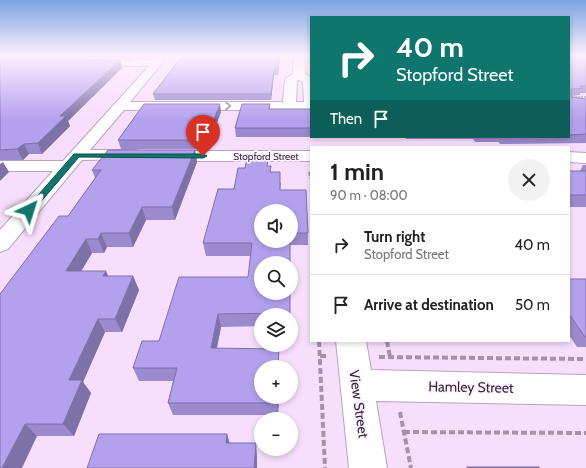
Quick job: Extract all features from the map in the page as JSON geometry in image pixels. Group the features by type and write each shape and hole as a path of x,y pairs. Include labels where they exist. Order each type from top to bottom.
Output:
{"street":[{"path":"0,244 145,77"},
{"path":"289,106 291,80 297,77"},
{"path":"301,77 309,80 310,93"},
{"path":"119,106 310,106"},
{"name":"Stopford Street","path":"0,166 72,160 310,156"},
{"path":"570,158 586,158"},
{"name":"View Street","path":"350,342 368,468"},
{"name":"Hamley Street","path":"357,385 586,390"}],"path":[{"path":"570,96 586,97"},
{"path":"319,342 325,468"},
{"path":"387,342 388,357 391,362"},
{"path":"388,357 586,359"},
{"path":"401,418 411,468"},
{"path":"404,432 586,433"}],"building":[{"path":"0,77 102,77 60,116 66,116 38,143 24,144 17,149 0,150"},
{"path":"166,77 273,77 271,94 153,94"},
{"path":"570,77 586,77 586,86 580,86 583,88 571,89 571,97 586,99 586,134 570,135"},
{"path":"144,104 220,104 208,134 203,134 200,140 118,140"},
{"path":"242,104 270,104 269,109 310,109 310,128 235,128"},
{"path":"108,150 195,150 172,207 142,207 129,233 101,233 98,239 86,239 66,271 106,271 103,276 133,276 115,319 98,319 69,380 82,380 63,424 25,424 2,468 0,468 0,294 59,216 68,216 101,170 92,170"},
{"path":"247,159 268,159 267,166 271,166 270,172 280,172 280,190 306,190 308,233 298,233 298,204 254,204 254,248 290,248 290,256 254,256 254,300 290,300 290,308 254,308 254,314 218,314 211,348 254,349 254,352 279,352 278,360 254,360 254,403 168,403 177,368 133,368 142,341 159,341 179,277 248,277 252,243 203,243 218,189 234,189 238,168 245,168"},
{"path":"570,171 586,171 586,195 570,195"},
{"path":"570,279 586,279 585,337 570,315"},
{"path":"99,434 227,434 226,443 254,443 254,468 87,468"},
{"path":"539,467 539,468 467,468"}],"route":[{"path":"29,210 77,155 203,156"}]}
